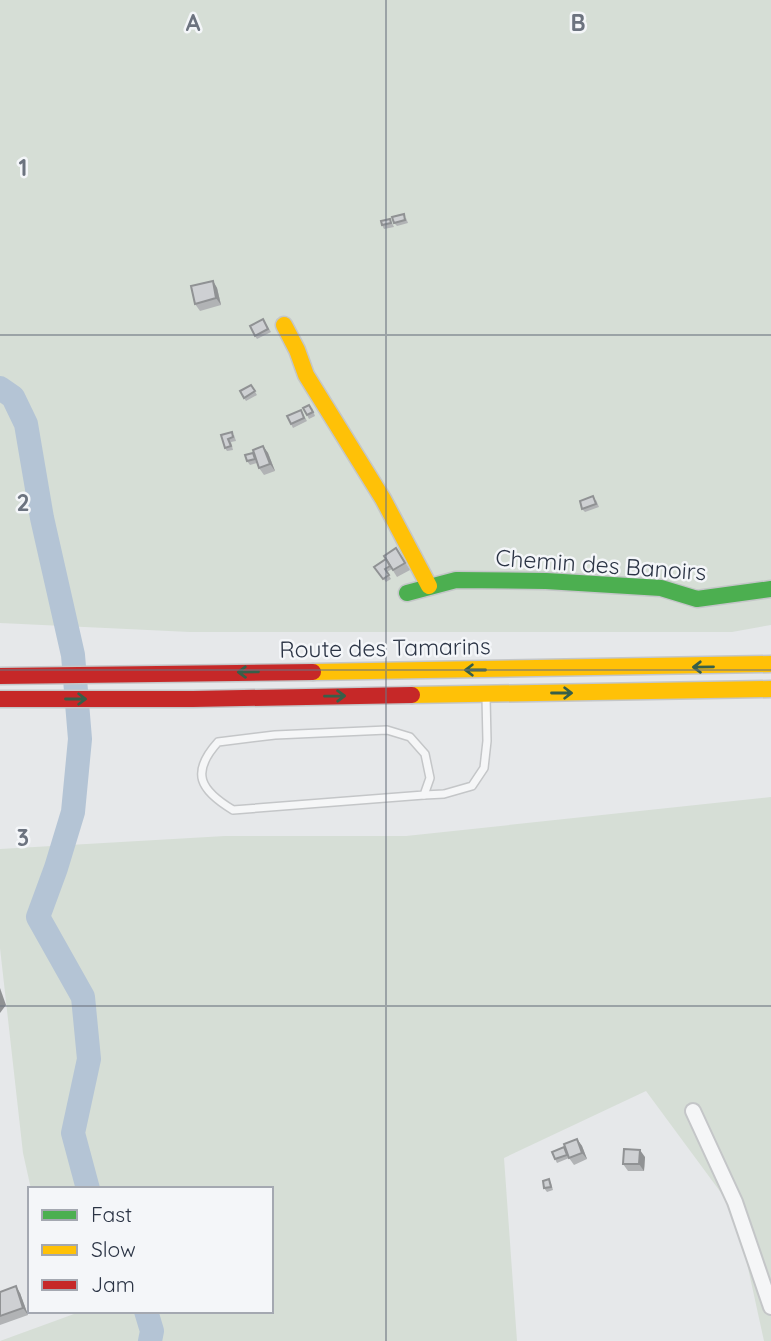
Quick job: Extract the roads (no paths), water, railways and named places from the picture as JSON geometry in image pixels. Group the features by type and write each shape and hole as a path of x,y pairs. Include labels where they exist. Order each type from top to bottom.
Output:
{"main road":[{"path":"284,325 306,375 383,499 429,586"},
{"name":"Chemin des Banoirs","path":"407,593 456,580 546,581 661,588 697,599 771,589"},
{"name":"Route des Tamarins","path":"4,676 771,664"},
{"name":"Route des Tamarins","path":"4,699 771,689"}],"street":[{"path":"693,1111 735,1202 771,1307"}],"lane":[{"path":"424,795 430,778 425,754 410,737 387,730 275,735 218,742 204,758 201,778 214,798 233,810 444,794 472,786 484,768 487,741 486,693"}],"waterway":[{"path":"0,388 13,397 26,424 42,518 73,655 80,739 73,812 38,917 83,997 89,1059 73,1133 87,1187"},
{"path":"147,1313 152,1331 150,1341"}]}
